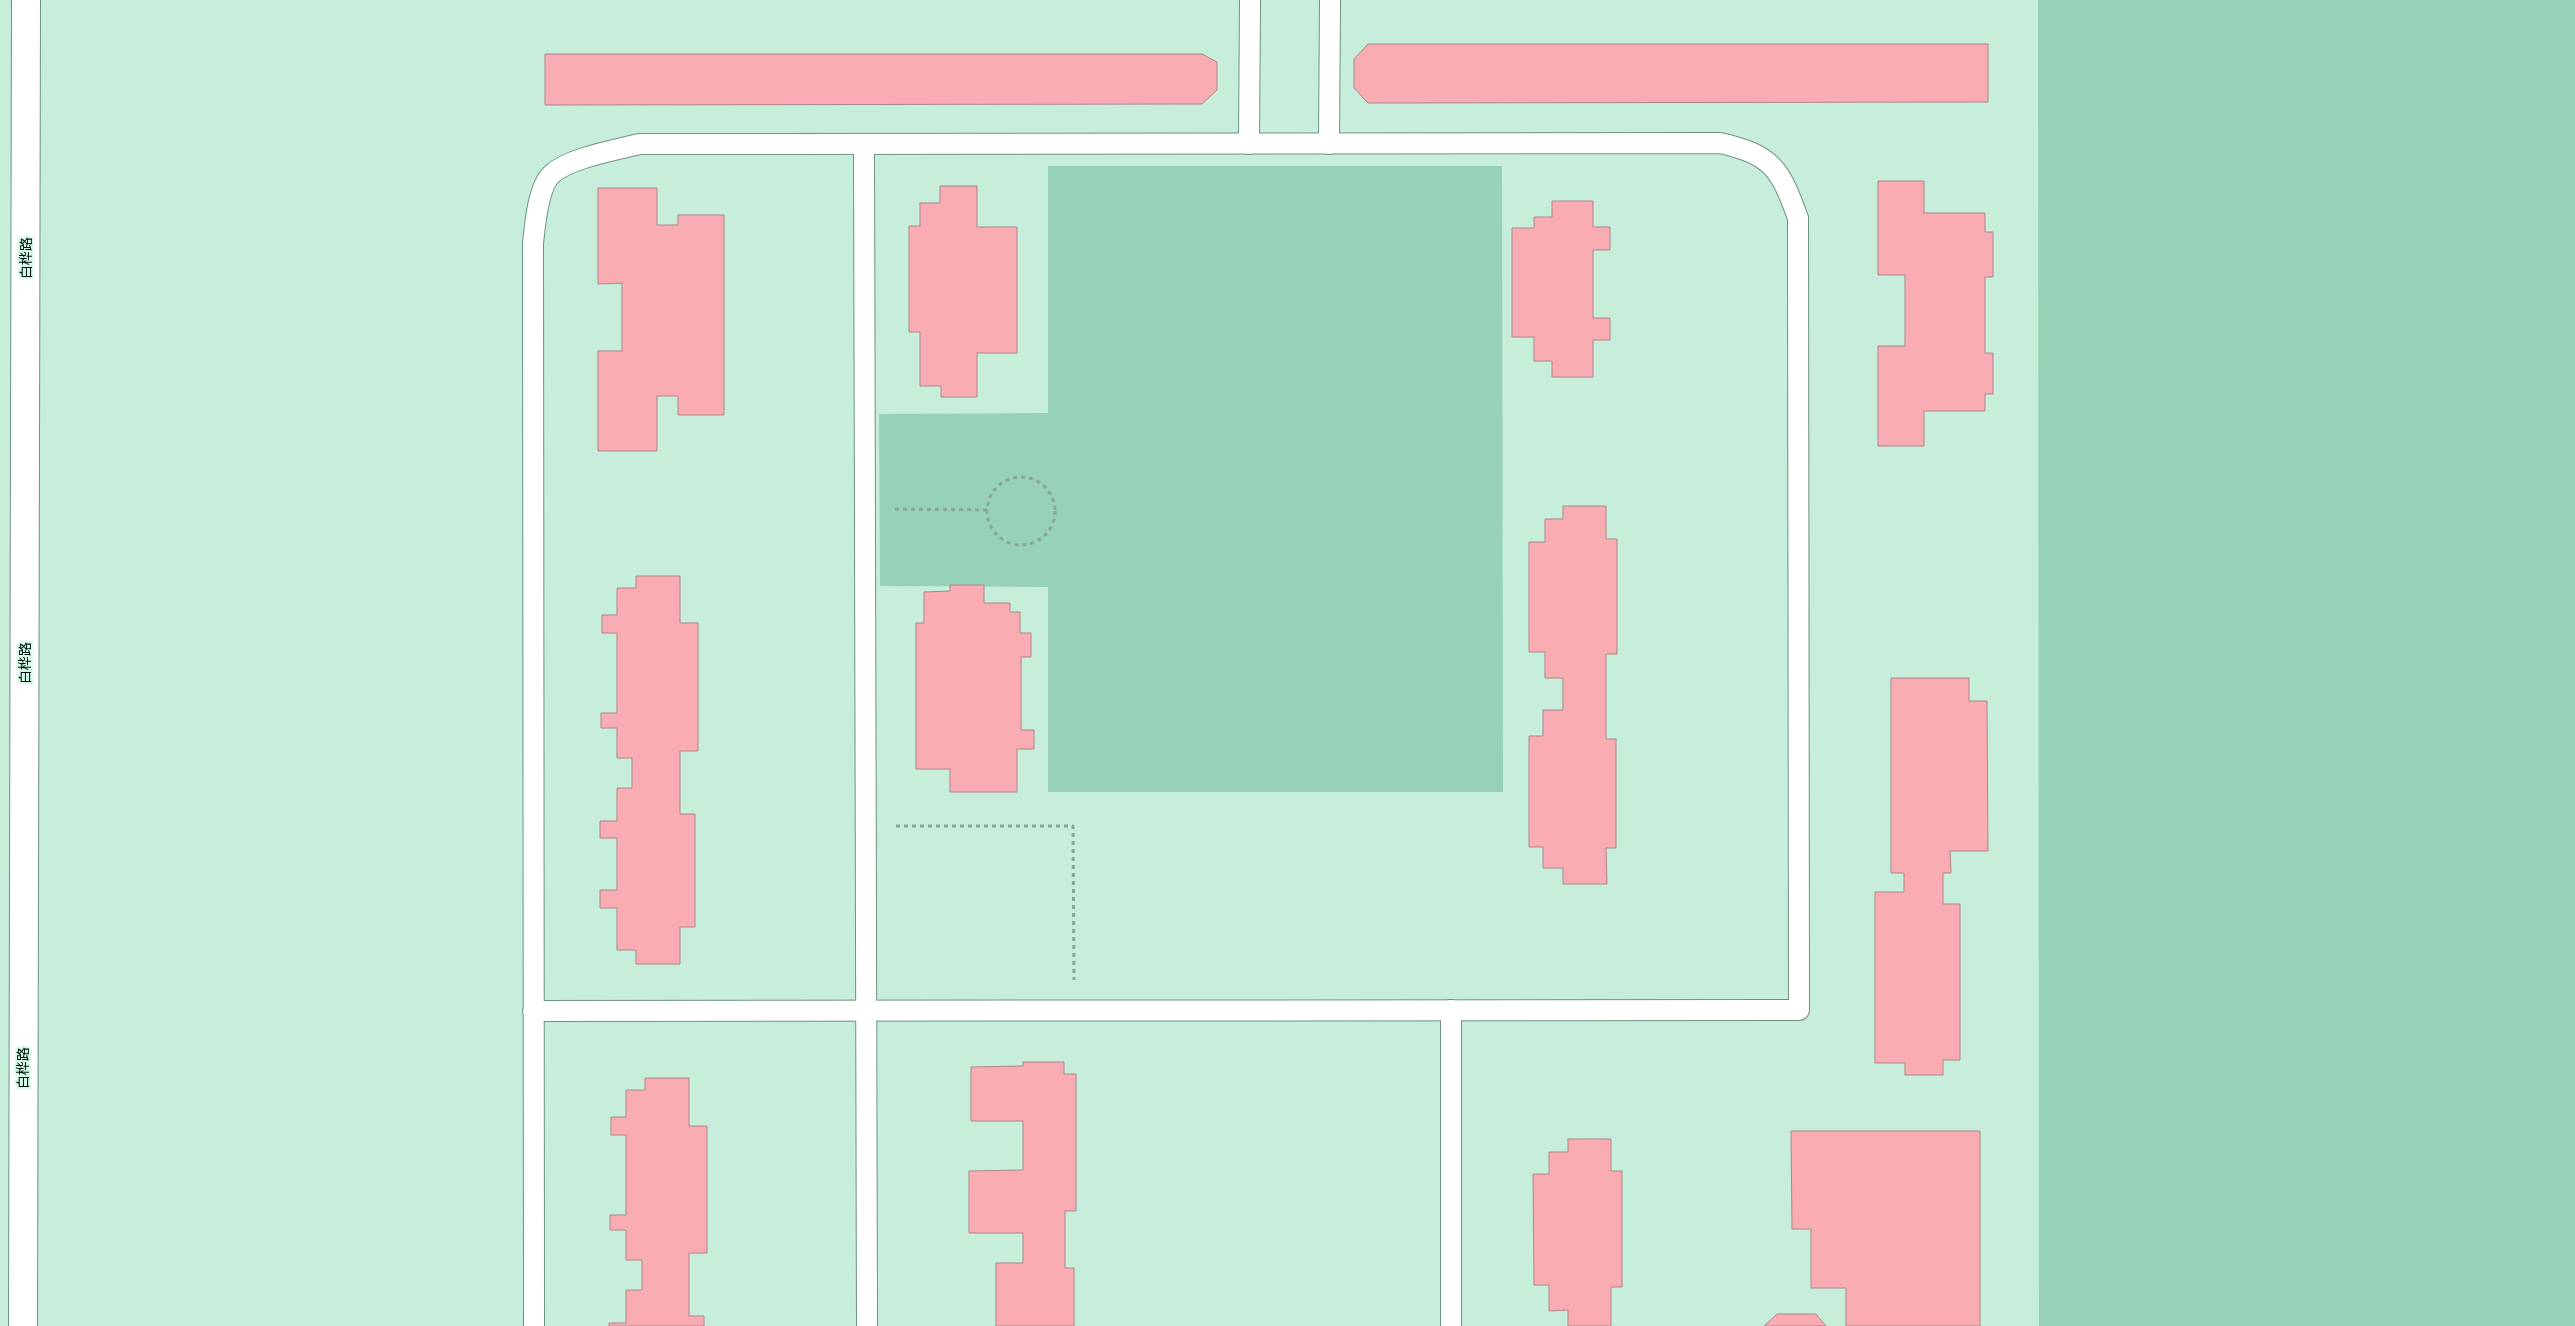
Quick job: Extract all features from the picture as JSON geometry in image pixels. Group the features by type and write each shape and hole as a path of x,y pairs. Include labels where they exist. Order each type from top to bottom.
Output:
{"street":[{"name":"白桦路","path":"23,1326 26,0"}],"lane":[{"path":"1250,0 1250,144"},
{"path":"1330,0 1330,144"},
{"path":"533,1011 1799,1010 1798,218 1786,185 1768,160 1744,148 1720,143 639,144 581,159 551,174 537,206 533,243 533,1011 534,1326"},
{"path":"864,144 867,1326"},
{"path":"1451,1010 1451,1326"}],"path":[{"path":"1016,477 1028,477 1040,482 1050,491 1055,503 1055,517 1051,530 1041,540 1028,545 1015,545 1002,540 992,529 987,510 988,501 995,488 1005,480 1016,477"},
{"path":"865,509 987,510"},
{"path":"865,826 1073,826 1074,1011"}],"green space":[{"path":"2038,0 2575,0 2575,1326 2039,1326"},
{"path":"1048,166 1502,166 1503,792 1048,792 1048,587 880,586 879,414 1048,413"}],"building":[{"path":"1368,44 1988,44 1988,102 1368,103 1354,88 1354,59"},
{"path":"545,54 1202,54 1217,62 1217,90 1202,104 545,105"},
{"path":"1878,181 1924,181 1924,213 1985,213 1985,232 1993,232 1993,277 1985,277 1985,353 1993,353 1993,394 1985,394 1985,411 1924,411 1924,446 1878,446 1878,346 1905,346 1905,275 1878,275"},
{"path":"940,186 977,186 977,227 1017,227 1017,353 977,353 977,397 941,397 941,386 920,386 920,332 909,332 909,226 920,226 920,203 940,203"},
{"path":"598,188 657,188 657,225 678,225 678,215 724,215 724,415 678,415 678,396 657,396 657,451 598,451 598,351 622,351 622,283 598,284"},
{"path":"1552,201 1593,201 1593,227 1610,227 1610,250 1593,250 1593,318 1610,318 1610,340 1593,340 1593,377 1552,377 1552,361 1534,361 1534,337 1512,337 1512,228 1534,228 1534,217 1552,217"},
{"path":"1563,506 1606,506 1606,539 1617,539 1617,654 1606,654 1606,739 1616,739 1616,848 1606,848 1607,884 1563,884 1563,868 1543,868 1543,847 1529,847 1529,736 1543,736 1543,710 1563,710 1563,678 1545,678 1545,652 1529,652 1529,542 1545,542 1545,519 1563,519"},
{"path":"636,576 680,576 680,623 698,623 698,751 680,751 680,814 695,814 695,927 680,927 680,964 636,964 636,950 617,950 617,908 600,908 600,890 617,890 617,838 600,838 600,821 617,821 617,788 632,788 632,758 617,758 617,728 601,728 601,713 617,713 617,633 602,633 602,615 617,615 617,588 636,588"},
{"path":"950,585 984,585 984,603 1010,603 1010,612 1020,612 1020,633 1031,633 1031,657 1021,657 1021,730 1034,730 1034,749 1017,749 1017,792 950,792 950,769 916,769 916,623 924,623 924,592 950,591"},
{"path":"1891,678 1969,678 1969,701 1987,701 1988,851 1950,851 1951,873 1943,873 1943,904 1960,904 1960,1060 1943,1060 1943,1075 1905,1075 1905,1063 1875,1063 1875,892 1904,892 1904,873 1891,873"},
{"path":"1023,1062 1064,1062 1064,1074 1076,1074 1076,1211 1065,1211 1065,1268 1074,1268 1074,1326 996,1326 996,1263 1023,1263 1023,1233 969,1233 969,1171 1023,1170 1023,1121 971,1121 971,1067 1023,1066"},
{"path":"645,1078 689,1078 689,1126 707,1126 707,1253 689,1253 689,1316 704,1316 704,1326 609,1326 609,1323 626,1323 626,1290 642,1290 642,1260 626,1260 626,1230 610,1230 610,1215 626,1215 626,1135 611,1135 611,1117 626,1117 626,1090 645,1090"},
{"path":"1791,1131 1980,1131 1980,1326 1846,1326 1846,1288 1811,1288 1811,1229 1792,1229"},
{"path":"1568,1139 1611,1139 1611,1171 1622,1171 1622,1287 1611,1287 1611,1326 1568,1326 1568,1310 1549,1311 1549,1285 1534,1285 1533,1174 1549,1174 1549,1152 1568,1152"},
{"path":"1777,1314 1816,1314 1826,1326 1764,1326"}]}
